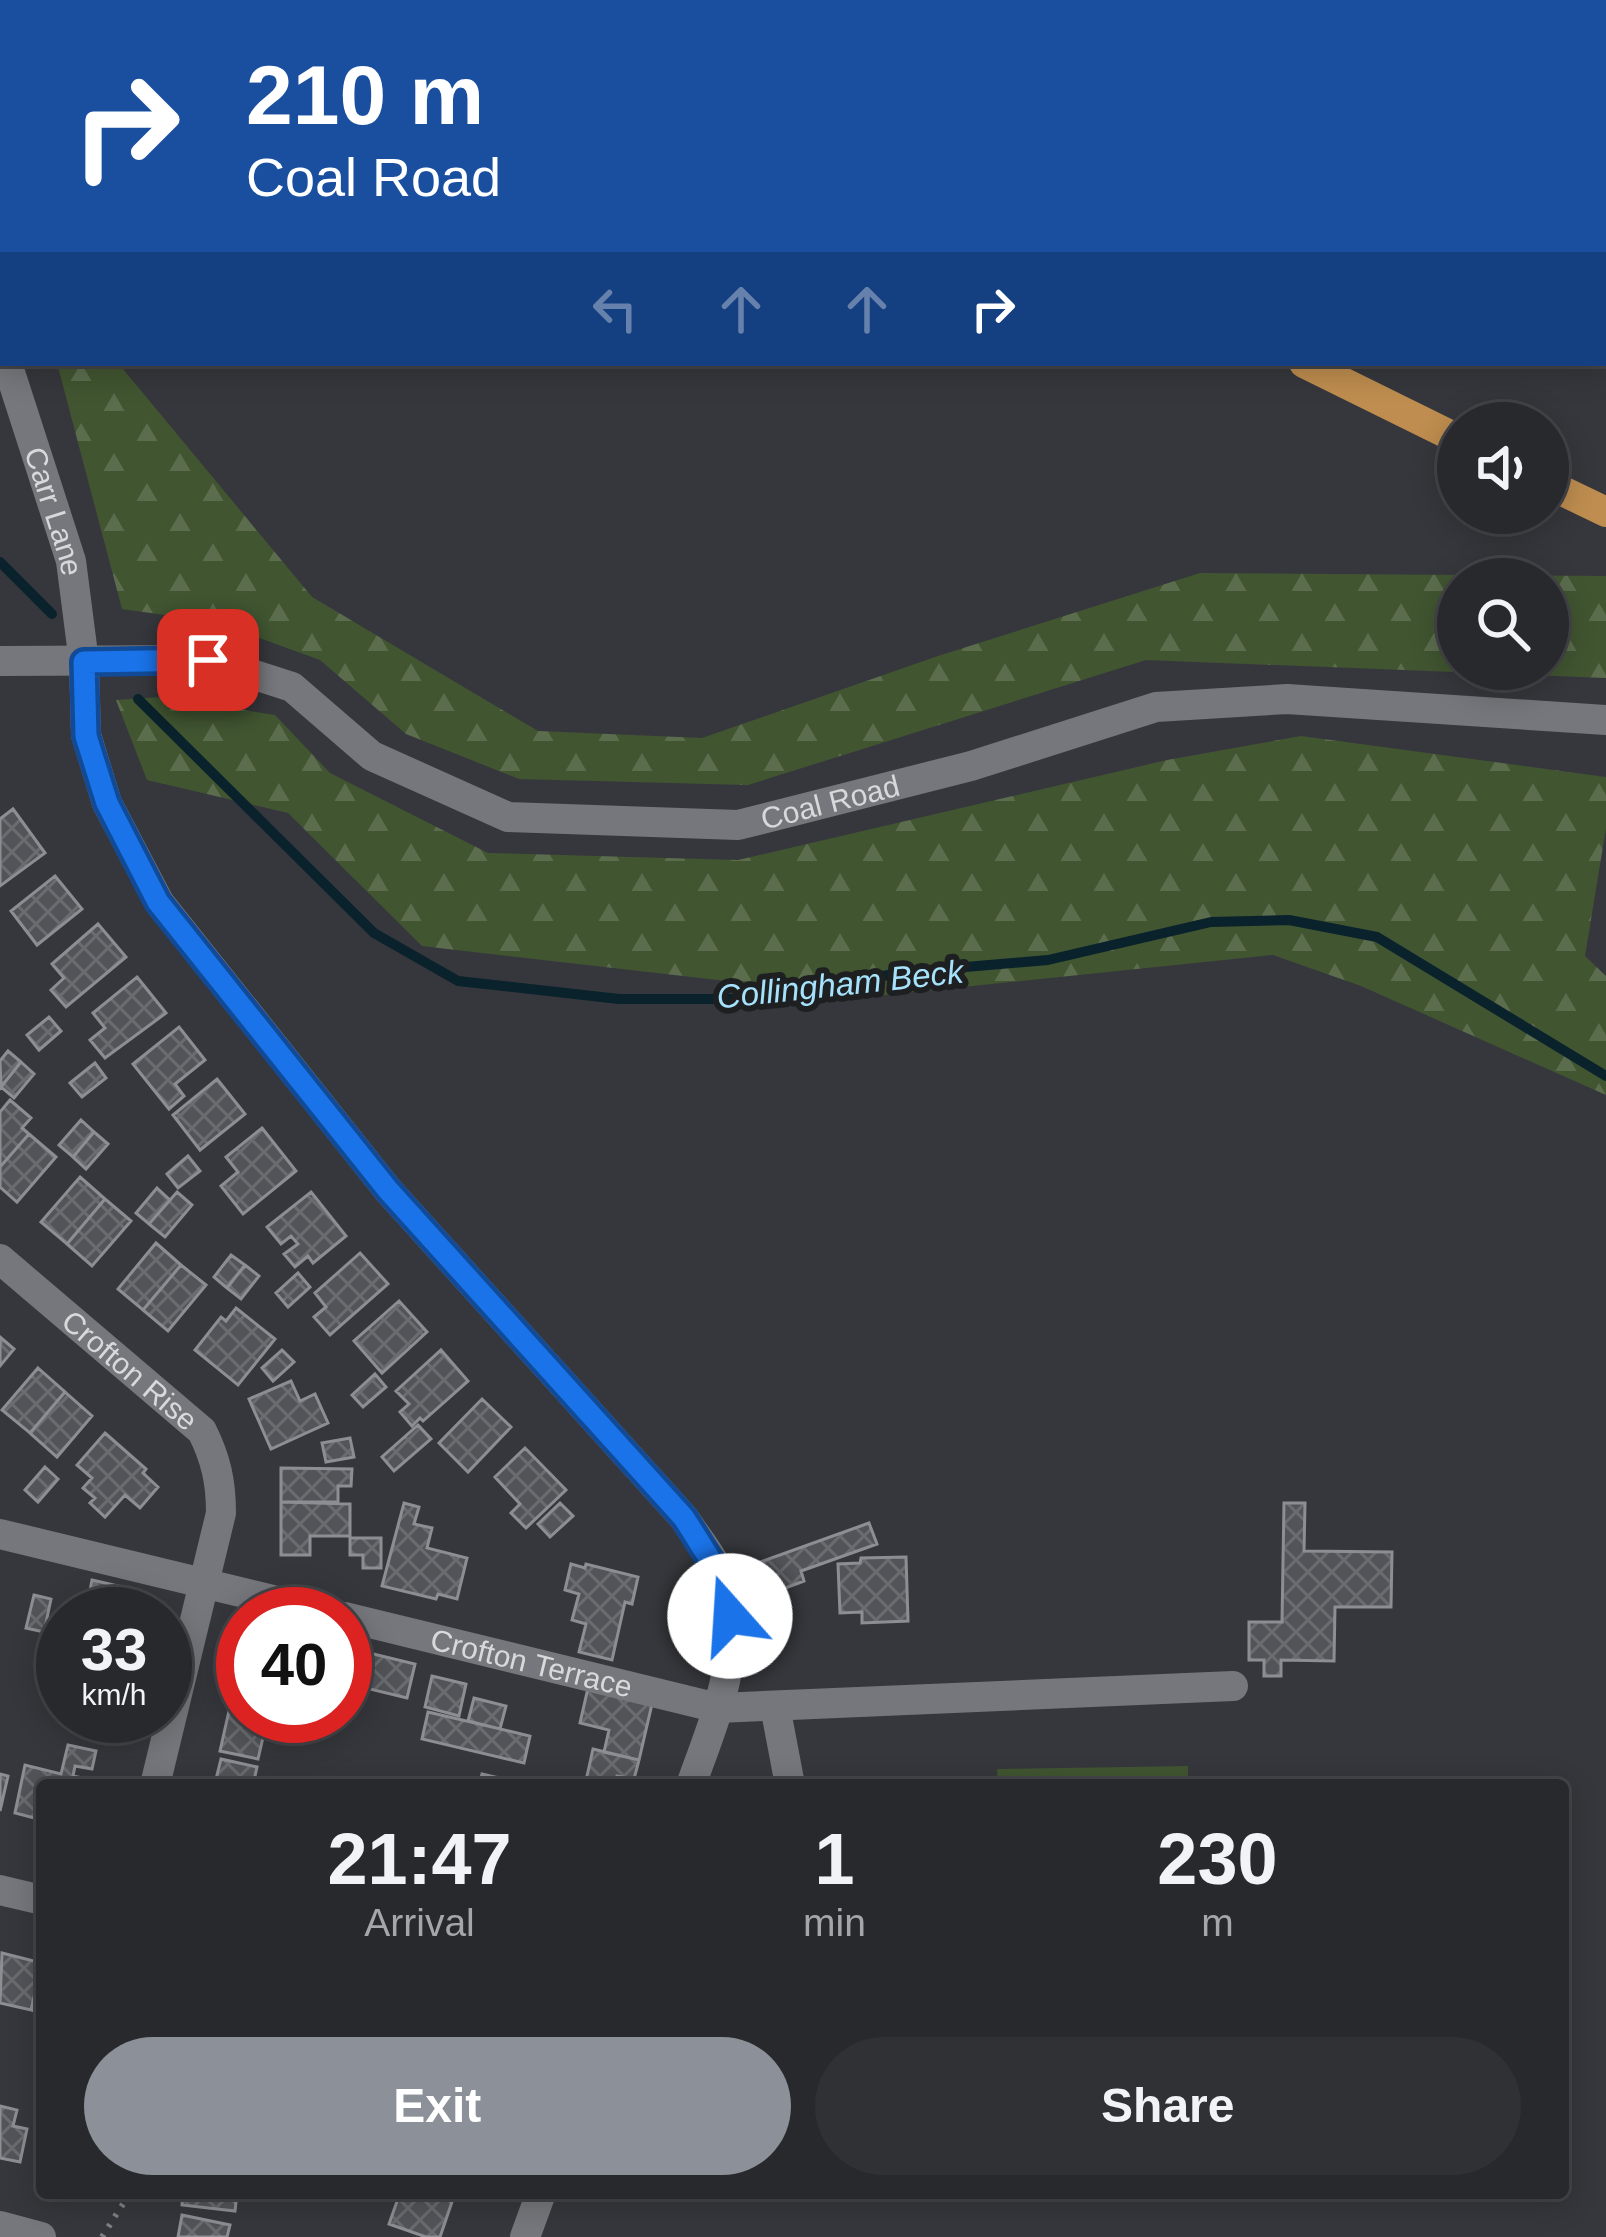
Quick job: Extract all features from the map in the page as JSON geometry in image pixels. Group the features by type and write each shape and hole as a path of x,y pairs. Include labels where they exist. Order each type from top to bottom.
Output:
{"main road":[{"path":"1310,366 1437,429"},
{"path":"1569,494 1606,512"}],"street":[{"name":"Carr Lane","path":"9,366 70,561 84,662 86,736 107,803 158,902 388,1190 684,1518 723,1580 730,1616 729,1655 718,1708 693,1779"},
{"name":"Coal Road","path":"0,661 208,660 292,687 372,756 508,817 531,818 738,824 971,766 1156,707 1287,699 1606,720"},
{"name":"Crofton Rise","path":"0,1259 202,1431 214,1457 221,1513 156,1779"},
{"path":"0,1534 220,1587"},
{"name":"Crofton Terrace","path":"372,1625 718,1708 1233,1686"},
{"path":"776,1706 789,1779"},
{"path":"0,1890 36,1899"},
{"path":"525,2237 539,2199"},
{"path":"0,2226 41,2237"}],"path":[{"path":"102,2237 126,2199"}],"green space":[{"path":"58,366 120,366 312,597 538,731 702,738 938,656 1200,573 1437,575 1437,671 1146,660 748,785 519,779 406,734 320,660 215,622 122,609"},
{"path":"1569,576 1606,576 1606,678 1569,677"},
{"path":"162,697 275,715 330,773 488,853 738,860 1167,760 1301,736 1606,777 1606,828 1585,956 1606,976 1606,1095 1361,986 1273,955 865,997 422,946 288,813 147,780 116,700"},
{"path":"1188,1766 1188,1779 998,1779 997,1769"}],"building":[{"path":"13,809 45,853 0,886 0,819"},
{"path":"55,876 82,909 37,945 11,911"},
{"path":"98,924 126,957 66,1007 51,990 64,978 52,964"},
{"path":"137,977 166,1013 105,1058 90,1040 105,1028 93,1013"},
{"path":"49,1017 61,1031 39,1050 27,1035"},
{"path":"179,1027 205,1060 175,1084 184,1096 169,1109 133,1064"},
{"path":"8,1051 21,1062 1,1087 0,1061"},
{"path":"21,1062 34,1074 14,1098 1,1087"},
{"path":"95,1063 106,1078 82,1097 70,1083"},
{"path":"217,1079 245,1114 200,1150 173,1115"},
{"path":"10,1100 31,1118 22,1128 29,1134 0,1167 0,1112"},
{"path":"81,1120 94,1132 73,1157 59,1145"},
{"path":"262,1128 296,1171 243,1214 221,1186 238,1172 226,1157"},
{"path":"94,1132 108,1144 86,1169 73,1157"},
{"path":"29,1134 56,1157 17,1202 0,1187 0,1167"},
{"path":"188,1156 200,1171 178,1188 167,1174"},
{"path":"80,1177 105,1199 67,1244 41,1222"},
{"path":"157,1188 170,1200 149,1224 136,1213"},
{"path":"177,1192 192,1205 165,1237 149,1224"},
{"path":"311,1192 346,1236 313,1263 308,1256 295,1267 284,1254 298,1244 291,1236 281,1244 267,1227"},
{"path":"105,1199 131,1221 92,1266 67,1244"},
{"path":"156,1243 181,1265 143,1310 118,1289"},
{"path":"360,1253 388,1284 330,1335 314,1317 326,1307 315,1293"},
{"path":"231,1255 245,1265 227,1288 214,1277"},
{"path":"181,1265 206,1285 168,1331 143,1310"},
{"path":"245,1265 259,1276 241,1299 227,1288"},
{"path":"298,1273 310,1287 288,1307 276,1293"},
{"path":"399,1301 427,1332 382,1373 354,1341"},
{"path":"236,1308 275,1339 238,1385 195,1350 221,1317 226,1321"},
{"path":"0,1337 14,1349 0,1366"},
{"path":"282,1350 294,1362 273,1381 262,1368"},
{"path":"441,1350 468,1381 412,1426 400,1412 409,1404 396,1391"},
{"path":"38,1368 65,1392 30,1433 2,1410"},
{"path":"375,1374 386,1387 363,1407 352,1395"},
{"path":"291,1381 300,1401 315,1394 328,1423 271,1449 249,1399"},
{"path":"65,1392 92,1416 57,1457 30,1433"},
{"path":"482,1399 511,1427 468,1472 439,1443"},
{"path":"418,1425 431,1439 394,1471 382,1457"},
{"path":"105,1433 146,1469 143,1473 158,1487 140,1508 125,1495 105,1517 83,1488 92,1478 77,1465"},
{"path":"350,1438 354,1457 326,1462 322,1443"},
{"path":"525,1448 566,1490 526,1528 511,1513 520,1504 495,1477"},
{"path":"45,1467 58,1479 38,1502 25,1490"},
{"path":"281,1468 352,1469 351,1486 338,1486 338,1502 281,1502"},
{"path":"281,1502 350,1504 350,1536 310,1536 310,1555 281,1555"},
{"path":"404,1503 419,1507 414,1524 432,1528 427,1548 467,1558 457,1599 382,1586"},
{"path":"560,1503 573,1516 550,1537 538,1524"},
{"path":"1284,1503 1305,1503 1304,1551 1392,1552 1391,1607 1335,1607 1334,1661 1281,1660 1281,1676 1264,1676 1264,1660 1249,1660 1249,1622 1282,1622"},
{"path":"869,1523 877,1544 801,1571 804,1581 764,1596 752,1565"},
{"path":"350,1538 381,1538 381,1568 363,1568 363,1555 350,1555"},
{"path":"906,1557 908,1621 862,1623 862,1612 840,1613 838,1564 860,1563 861,1558"},
{"path":"571,1564 638,1577 632,1604 625,1602 612,1660 579,1652 586,1624 572,1620 579,1594 565,1590"},
{"path":"92,1580 122,1587 91,1587"},
{"path":"34,1595 36,1595 36,1630 26,1628"},
{"path":"372,1654 415,1664 407,1698 372,1690"},
{"path":"432,1676 466,1684 459,1716 425,1707"},
{"path":"588,1688 652,1704 639,1760 604,1752 609,1730 580,1723"},
{"path":"474,1698 506,1706 500,1729 468,1721"},
{"path":"428,1712 530,1736 524,1763 422,1739"},
{"path":"222,1743 262,1743 258,1759 220,1751"},
{"path":"68,1745 96,1751 92,1769 75,1766 73,1776 86,1779 36,1779 36,1818 15,1813 25,1765 61,1774"},
{"path":"593,1749 639,1760 634,1779 586,1779"},
{"path":"221,1759 257,1767 254,1779 216,1779"},
{"path":"0,1774 8,1776 0,1811"},
{"path":"2,1953 36,1962 31,2010 0,2003"},
{"path":"0,2106 17,2110 13,2126 27,2129 20,2162 0,2158"},
{"path":"182,2199 236,2199 235,2211 182,2205"},
{"path":"398,2199 453,2199 440,2237 389,2224"},
{"path":"182,2215 230,2225 227,2237 178,2237"}],"waterway":[{"name":"Collingham Beck","path":"0,562 52,614"},
{"name":"Collingham Beck","path":"138,699 374,933 458,981 619,999 740,999 907,972 1048,960 1211,922 1289,920 1377,937 1606,1076"}],"route":[{"path":"208,660 84,662 86,736 107,803 158,902 388,1190 684,1518 723,1580 730,1616"}]}
